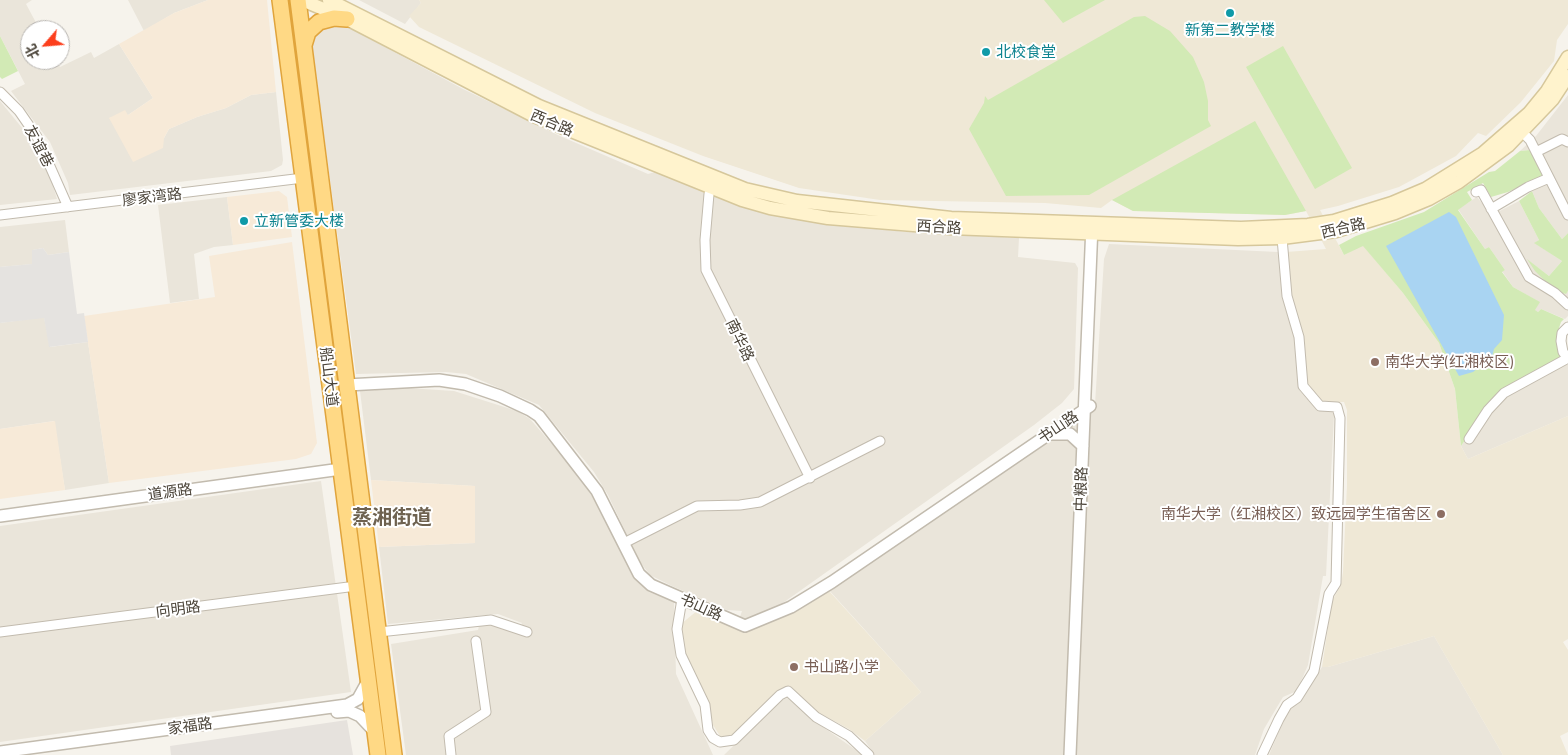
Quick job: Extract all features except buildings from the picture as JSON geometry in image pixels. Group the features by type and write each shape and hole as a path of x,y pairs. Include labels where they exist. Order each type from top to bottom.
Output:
{"highway":[{"name":"船山大道","path":"280,0 378,755"},
{"name":"船山大道","path":"298,0 394,755"},
{"path":"303,48 308,32 319,22 334,18 338,7"}],"main road":[{"name":"西合路","path":"302,0 338,7 534,116 742,200 770,208 828,218 906,225 1241,228 1281,227 1334,221 1392,203 1425,189 1519,129 1547,91 1568,56"},
{"name":"西合路","path":"1095,228 1282,238 1336,231 1367,223 1429,199 1488,162 1519,129 1553,98 1568,76"}],"street":[{"name":"友谊巷","path":"0,92 19,111 37,137 68,207"},
{"path":"1519,129 1530,140 1568,216"},
{"path":"1536,152 1562,139 1568,142"},
{"name":"廖家湾路","path":"0,215 303,178"},
{"path":"1492,209 1528,187 1549,178"},
{"path":"1476,192 1481,190 1529,277 1554,293 1568,305"},
{"name":"南华路","path":"709,194 705,240 706,270 810,478"},
{"name":"中粮路","path":"1075,755 1095,228"},
{"path":"1262,755 1287,705 1297,698 1314,671 1329,594 1336,583 1340,418 1337,407 1320,406 1303,386 1299,337 1287,296 1282,238"},
{"path":"1469,439 1488,410 1504,393 1568,358 1561,341 1562,333 1568,327"},
{"name":"书山路","path":"347,385 439,380 474,387 500,396 530,410 539,416 597,491 639,574 645,581 745,626 791,607 832,582 1088,408"},
{"name":"中粮路","path":"1070,755 1083,446 1088,408"},
{"path":"1048,435 1059,432 1070,434 1083,446"},
{"path":"624,543 697,506 740,505 760,502 810,478 880,440"},
{"name":"道源路","path":"0,509 341,466"},
{"name":"道源路","path":"0,516 341,466"},
{"name":"向明路","path":"0,632 356,586"},
{"path":"682,599 677,629 681,655 705,705 708,730 713,738 720,742 734,740 780,695 788,691 816,717 848,736 868,755"},
{"path":"379,632 491,620 527,632"},
{"path":"451,755 449,736 486,712 476,641"},
{"name":"家福路","path":"0,752 348,705 358,699 368,681"},
{"name":"家福路","path":"28,755 349,710 360,716 375,732"}],"shaded area":[{"path":"0,0 32,0 26,4 35,20 20,20 20,70 70,70 70,62 91,52 94,58 119,44 153,98 128,115 109,118 164,138 169,129 197,117 226,108 251,95 276,92 282,165 271,171 70,195 68,183 50,142 11,91 25,84 0,36"},
{"path":"128,0 208,0 174,13 144,31"},
{"path":"208,0 267,0 276,92 251,95 226,108 197,117 169,129 164,138 163,148 133,162 109,118 125,110 128,115 153,98 119,44 174,13"},
{"path":"359,0 419,0 421,3 405,24"},
{"name":"南华大学(红湘校区)","path":"419,0 1568,0 1568,24 1557,40 1554,61 1521,102 1486,136 1478,133 1456,156 1399,187 1320,210 1344,255 1363,245 1403,293 1439,343 1455,389 1461,446 1468,459 1568,416 1568,639 1563,642 1568,650 1568,732 1560,736 1568,755 1503,755 1434,636 1328,667 1322,667 1332,601 1341,585 1343,572 1347,485 1347,410 1344,402 1320,402 1307,386 1289,294 1286,252 1326,249 1306,211 1285,215 1133,211 1112,200 1101,208 1045,203 880,200 799,188 703,156 595,113 419,27 409,16 421,3"},
{"path":"321,25 344,25 463,89 560,136 648,174 655,172 758,210 836,225 907,232 1019,238 1018,257 1075,263 1078,268 1074,389 1062,403 1034,425 780,605 745,619 740,617 742,611 727,610 672,586 650,575 640,562 608,495 594,472 539,405 466,374 446,372 356,374 311,38"},
{"path":"1568,95 1568,233 1562,239 1539,208 1532,191 1547,184 1530,150 1520,151 1536,136"},
{"path":"0,101 32,140 50,176 57,199 0,205"},
{"path":"279,191 287,197 292,237 233,245 227,197"},
{"path":"227,197 233,245 214,247 194,254 199,299 170,303 158,205"},
{"path":"1477,197 1492,215 1519,201 1539,240 1535,243 1562,261 1549,276 1529,261 1565,294 1568,291 1568,316 1565,319 1541,309 1538,312 1534,310 1539,302 1513,287 1502,271 1505,270 1489,247 1485,249 1458,209"},
{"path":"65,220 69,252 48,255 43,248 33,250 33,264 0,267 0,227"},
{"path":"292,242 317,443 311,454 296,459 109,483 84,316 215,297 209,256"},
{"path":"1109,244 1278,252 1295,336 1300,391 1317,410 1333,411 1334,415 1326,576 1323,576 1308,665 1297,691 1283,697 1264,729 1255,755 875,755 865,741 921,692 828,589 1095,404 1104,259"},
{"path":"43,248 48,255 69,252 77,314 84,313 88,342 49,347 44,318 0,323 0,267 32,264 32,250"},
{"path":"44,317 50,347 88,342 109,483 65,490 54,421 0,429 0,323"},
{"path":"1558,360 1568,365 1568,416 1468,459 1461,446 1495,396 1523,378"},
{"path":"408,388 454,391 517,411 530,419 573,468 594,499 634,577 649,592 674,602 676,674 713,755 406,755 391,644 478,630 479,626 493,624 518,633 522,623 498,614 388,624 379,547 475,543 474,486 371,480 360,391"},
{"path":"55,421 65,490 0,499 0,429"},
{"path":"371,480 475,486 475,543 379,547"},
{"path":"321,481 351,692 0,742 0,526"},
{"name":"书山路小学","path":"829,591 921,692 865,741 849,729 814,710 788,687 736,733 729,737 720,736 713,725 709,707 685,656 681,624 698,610 744,633 786,615"},
{"path":"1434,636 1503,755 1269,755 1289,708 1298,704 1322,667 1328,667"},
{"path":"788,698 813,720 863,755 724,755 779,701"},
{"path":"347,720 353,755 171,755 170,746"}],"green space":[{"path":"1044,0 1105,0 1063,23"},
{"path":"1145,16 1170,31 1193,57 1204,82 1208,101 1208,120 1211,126 1089,195 1006,196 969,129 984,103 985,96 988,100 1134,17"},
{"path":"0,36 18,71 2,79 0,77"},
{"path":"1283,46 1352,168 1315,189 1246,67"},
{"path":"1255,121 1306,211 1285,215 1133,211 1112,200"},
{"path":"1530,150 1543,176 1508,192 1491,197 1483,183 1467,192 1472,200 1458,210 1485,249 1489,247 1505,270 1502,272 1513,287 1540,302 1535,310 1538,312 1541,309 1564,319 1559,328 1558,347 1561,356 1495,396 1461,446 1455,389 1439,343 1403,293 1363,246 1344,255 1339,245 1356,236 1424,212 1489,172 1495,171 1520,151"},
{"path":"1532,191 1539,208 1562,239 1568,233 1568,291 1566,294 1555,291 1535,271 1527,259 1549,276 1562,261 1534,243 1539,240 1519,201"}],"water":[{"path":"1449,212 1456,217 1504,315 1502,340 1494,349 1492,357 1473,372 1459,376 1386,246"}],"place":[{"name":"新第二教学楼","path":"1230,13"},
{"name":"北校食堂","path":"986,52"},
{"name":"立新管委大楼","path":"244,221"},
{"name":"南华大学(红湘校区)","path":"1375,362"},
{"name":"南华大学（红湘校区）致远园学生宿舍区","path":"1441,514"},
{"name":"书山路小学","path":"794,667"}],"district":[{"name":"蒸湘街道","path":"392,517"}]}
